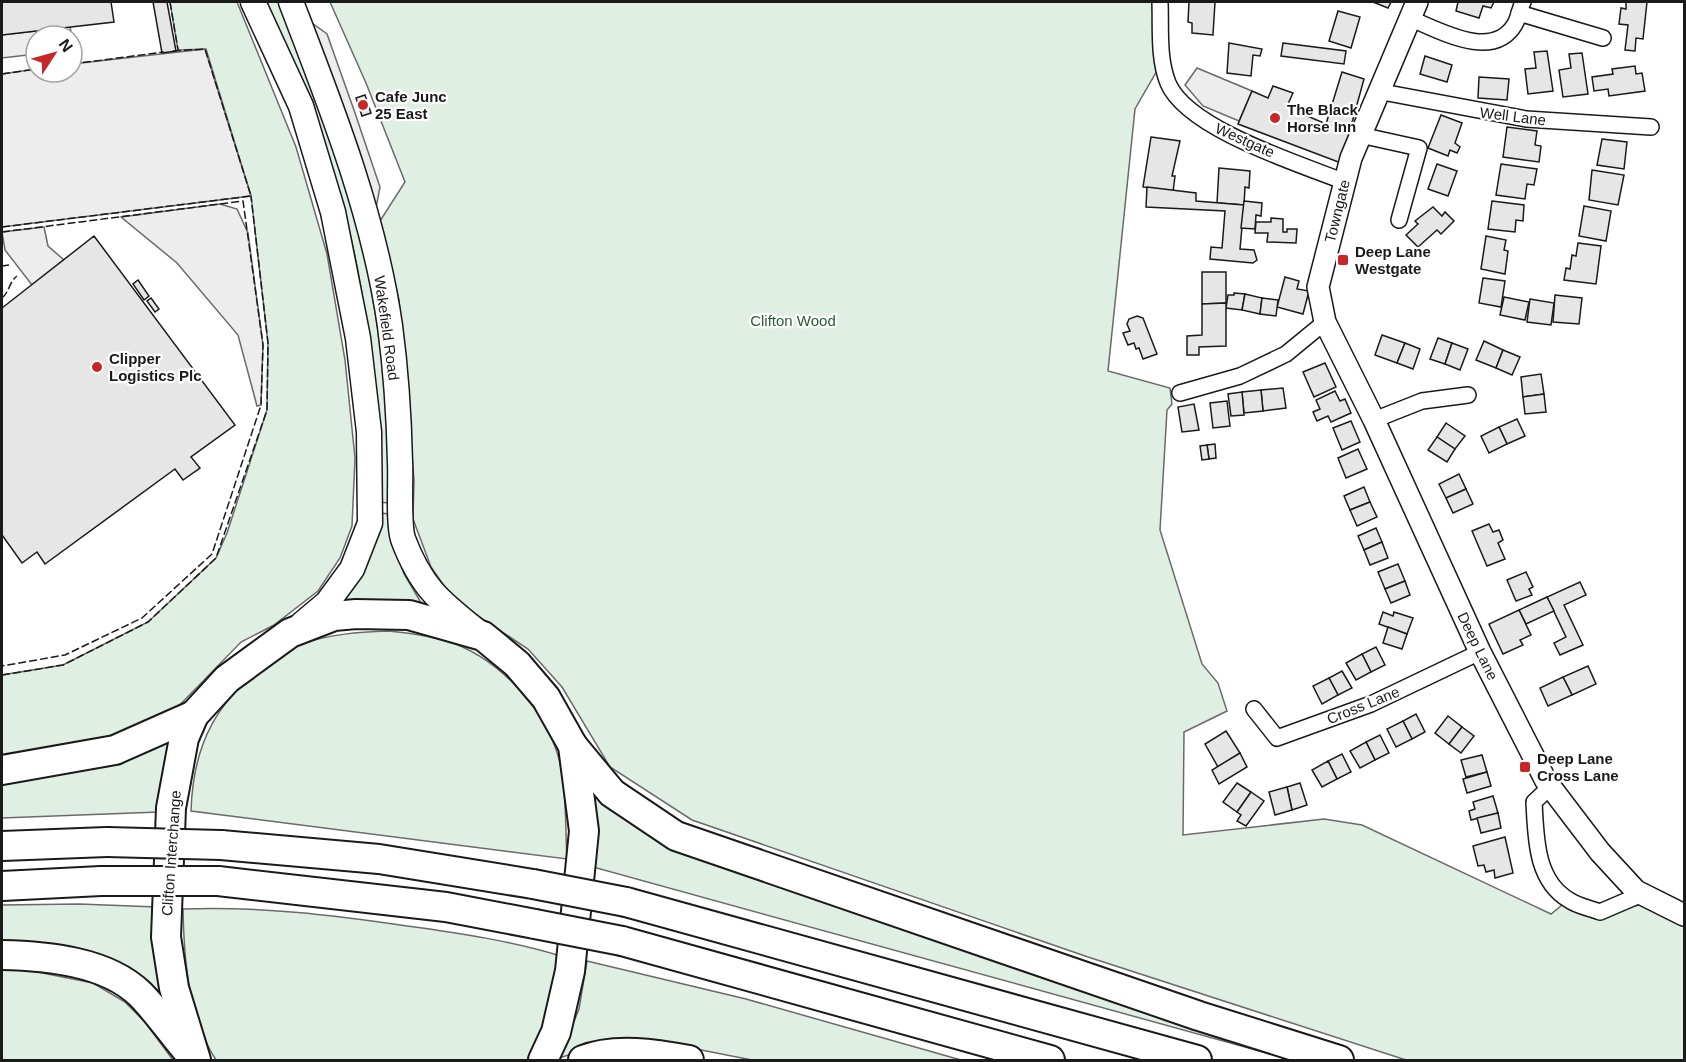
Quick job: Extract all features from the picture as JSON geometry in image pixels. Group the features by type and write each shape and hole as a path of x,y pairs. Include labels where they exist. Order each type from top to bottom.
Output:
{"highway":[{"name":"Clifton Interchange","path":"196,1060 174,988 166,938 171,808 184,738 194,715 226,679 290,633 334,616 409,615 483,636 517,664 546,698 573,746 584,831 570,971 556,1032 543,1060"},
{"path":"2,770 115,750 194,715"},
{"path":"573,746 612,793 676,836 1199,1016 1339,1060"},
{"path":"2,846 107,842 221,845 379,859 533,884 626,902 1197,1060"},
{"path":"2,886 101,881 219,881 446,907 622,941 1050,1060"},
{"path":"2,955 42,956 99,969 138,993 196,1060"},
{"path":"583,1060 612,1054 664,1056 689,1060"}],"main road":[{"name":"Wakefield Road","path":"253,2 301,106 333,212 358,338 369,432 370,523 352,569 327,603 290,633"},
{"name":"Wakefield Road","path":"291,2 328,98 374,245 391,337 400,428 402,536 420,577 436,599 483,636"}],"street":[{"name":"Westgate","path":"1160,2 1162,62 1169,86 1197,116 1226,134 1345,182"},
{"path":"1413,10 1464,39 1483,42 1501,39 1515,24 1521,7 1603,38"},
{"name":"Towngate","path":"1374,420 1325,322 1317,287 1360,135 1413,10"},
{"name":"Well Lane","path":"1377,91 1526,119 1651,127"},
{"path":"1360,135 1419,148 1399,220"},
{"path":"1180,393 1240,376 1286,354 1325,322"},
{"path":"1374,420 1422,401 1468,395"},
{"name":"Deep Lane","path":"1374,420 1480,651 1550,787 1600,852 1642,894 1684,915"},
{"name":"Cross Lane","path":"1254,709 1278,738 1371,704 1480,651"},
{"path":"1550,787 1534,802 1537,855 1553,885 1568,900 1600,912 1642,894"}],"green space":[{"path":"170,2 237,2 296,147 327,254 345,360 355,458 352,526 340,558 318,591 274,625 241,642 171,714 134,733 2,760 2,675 63,665 148,622 216,558 227,533 267,410 268,343 251,196 206,49 178,50"},
{"path":"264,2 279,2 309,72 340,162 365,258 381,355 386,405 388,503 379,502 369,346 349,230 321,144"},
{"name":"Clifton Wood","path":"330,2 1160,2 1162,62 1135,109 1108,371 1170,388 1172,404 1167,410 1160,530 1202,664 1218,683 1227,711 1184,732 1183,835 1324,819 1362,825 1551,914 1568,900 1600,912 1645,904 1684,924 1684,1060 1406,1060 1088,957 692,820 610,767 562,687 528,649 454,600 431,567 413,519 414,480 399,300 380,221 405,182 366,83"},
{"path":"380,513 389,514 393,543 404,574 423,606 341,602"},
{"path":"388,631 432,637 466,649 501,672 531,703 552,740 562,771 567,859 191,811 197,764 203,744 212,724 237,690 254,675 298,645 334,636"},
{"path":"176,733 159,812 2,818 2,784 90,767"},
{"path":"593,790 607,800 1313,1060 1292,1060 593,867"},
{"path":"79,904 157,907 165,1003 2,944 2,905"},
{"path":"183,909 267,910 351,918 486,938 564,957 543,1040 528,1060 216,1060 199,1025 189,987"},
{"path":"587,961 746,999 961,1060 752,1060 691,1048 594,1047 559,1058 579,1009"},
{"path":"2,965 93,983 125,1002 145,1022 173,1060 2,1060"}],"shaded area":[{"path":"294,10 327,34 355,113 380,187 371,234"},
{"path":"24,32 24,55 2,58 2,35"},
{"path":"205,49 251,196 2,227 2,74 24,71 24,84 84,84 84,63"},
{"path":"1197,68 1252,91 1239,121 1203,106 1185,85"},
{"path":"220,204 237,209 248,233 263,345 261,405 257,406 238,335 177,263 121,217"},
{"path":"44,227 48,246 64,260 32,285 5,250 2,232"}],"building":[{"path":"2,2 111,2 114,22 84,25 24,24 24,32 2,35"},
{"path":"153,2 167,2 176,51 162,53"},
{"path":"1189,2 1215,2 1213,35 1192,33 1192,23 1188,22"},
{"path":"1373,2 1391,2 1388,8"},
{"path":"1458,2 1494,2 1491,8 1483,6 1479,18 1456,11"},
{"path":"1626,2 1647,2 1643,39 1636,38 1635,51 1625,50 1628,25 1619,24 1621,8 1626,9"},
{"path":"1338,11 1360,17 1351,48 1329,41"},
{"path":"1229,43 1262,49 1260,56 1253,55 1251,76 1227,73"},
{"path":"1283,43 1346,51 1344,64 1281,56"},
{"path":"1547,51 1553,91 1528,94 1525,69 1536,68 1534,52"},
{"path":"1582,53 1588,94 1563,97 1559,70 1571,68 1569,54"},
{"path":"1425,56 1452,65 1447,82 1420,74"},
{"path":"1635,66 1636,74 1642,73 1645,91 1609,96 1608,89 1594,91 1592,77 1613,74 1612,69"},
{"name":"The Black Horse Inn","path":"1342,72 1364,79 1341,163 1238,124 1252,91 1268,98 1273,86 1293,93 1288,104 1292,105 1291,109 1326,124"},
{"path":"1479,77 1509,79 1507,100 1478,98"},
{"name":"Cafe Junc 25 East","path":"365,95 371,113 362,116 356,98"},
{"path":"1441,115 1462,123 1455,143 1460,147 1457,153 1450,150 1448,156 1428,148"},
{"path":"1507,127 1537,131 1535,145 1541,146 1539,162 1503,157"},
{"path":"1151,137 1180,141 1172,176 1175,176 1173,192 1143,187"},
{"path":"1602,139 1627,142 1624,169 1597,165"},
{"path":"1437,164 1457,171 1448,196 1428,189"},
{"path":"1501,164 1537,169 1534,185 1527,184 1525,199 1496,195"},
{"path":"1219,168 1250,171 1249,188 1245,187 1244,205 1217,203"},
{"path":"1592,170 1624,175 1618,205 1589,200"},
{"path":"1147,187 1196,193 1196,201 1244,205 1240,249 1254,250 1257,260 1253,263 1210,259 1211,247 1222,248 1225,211 1146,207"},
{"path":"1244,201 1262,203 1261,216 1256,215 1255,229 1241,228"},
{"path":"1492,201 1524,205 1523,221 1516,220 1515,232 1488,229"},
{"path":"1584,206 1611,211 1606,241 1579,236"},
{"path":"1433,207 1442,216 1445,212 1454,221 1441,234 1437,230 1418,247 1406,235 1418,224 1415,221"},
{"path":"1271,218 1283,219 1283,232 1287,232 1287,229 1297,229 1296,243 1267,242 1268,233 1255,233 1256,222 1271,222"},
{"name":"Clipper Logistics Plc","path":"94,236 235,425 191,457 200,468 183,480 175,469 45,564 37,552 22,563 2,535 2,308"},
{"path":"1486,236 1506,240 1504,250 1508,251 1505,274 1481,269"},
{"path":"1578,243 1601,246 1596,284 1564,280 1566,268 1570,269 1572,255 1576,256"},
{"path":"1202,272 1226,272 1226,303 1202,304"},
{"path":"1285,277 1299,281 1297,289 1309,291 1303,314 1277,307"},
{"path":"1483,278 1505,281 1501,307 1479,303"},
{"path":"138,280 149,296 144,300 133,284"},
{"path":"1234,293 1245,294 1242,310 1226,308 1228,295 1234,295"},
{"path":"1245,294 1262,298 1260,314 1242,310"},
{"path":"1555,295 1582,298 1579,324 1553,322"},
{"path":"1504,297 1529,302 1525,320 1500,315"},
{"path":"151,298 159,309 155,312 147,301"},
{"path":"1262,298 1278,300 1276,316 1260,314"},
{"path":"1530,299 1554,303 1551,325 1527,322"},
{"path":"1226,303 1226,346 1199,347 1199,355 1187,355 1187,336 1202,335 1202,304"},
{"path":"1137,316 1143,318 1157,354 1143,359 1139,348 1136,349 1134,343 1128,345 1123,333 1130,331 1127,324 1129,319"},
{"path":"1382,335 1405,343 1397,363 1375,355"},
{"path":"1438,338 1452,343 1445,364 1430,359"},
{"path":"1484,341 1503,350 1496,368 1476,360"},
{"path":"1405,343 1420,349 1413,369 1397,363"},
{"path":"1452,343 1468,349 1460,370 1445,364"},
{"path":"1503,350 1520,357 1512,375 1496,368"},
{"path":"1325,363 1336,387 1314,397 1303,372"},
{"path":"1541,374 1544,394 1523,397 1521,377"},
{"path":"1283,388 1286,408 1263,411 1261,390"},
{"path":"1261,390 1263,411 1244,413 1242,392"},
{"path":"1335,391 1340,401 1345,399 1351,413 1331,422 1328,416 1317,421 1313,412 1320,409 1316,400"},
{"path":"1242,392 1244,415 1231,416 1228,394"},
{"path":"1544,394 1546,412 1525,414 1523,397"},
{"path":"1227,401 1230,426 1213,428 1210,403"},
{"path":"1194,404 1199,430 1182,432 1178,407"},
{"path":"1517,419 1525,436 1507,444 1499,427"},
{"path":"1351,421 1360,442 1342,450 1333,428"},
{"path":"1446,423 1465,436 1455,449 1437,437"},
{"path":"1499,427 1507,444 1489,453 1481,436"},
{"path":"1437,437 1455,449 1447,462 1428,450"},
{"path":"1215,444 1216,458 1209,459 1207,445"},
{"path":"1207,445 1209,459 1202,460 1200,446"},
{"path":"1358,449 1367,469 1346,478 1338,458"},
{"path":"1459,474 1466,489 1446,498 1439,484"},
{"path":"1364,487 1370,502 1350,510 1344,496"},
{"path":"1466,489 1473,504 1453,513 1446,498"},
{"path":"1370,502 1377,517 1357,526 1350,510"},
{"path":"1489,524 1493,532 1499,530 1503,540 1498,543 1505,559 1487,566 1472,531"},
{"path":"1376,528 1382,542 1364,550 1358,536"},
{"path":"1382,542 1388,558 1370,565 1364,550"},
{"path":"1398,564 1405,581 1385,589 1378,572"},
{"path":"1526,572 1533,587 1529,589 1532,595 1516,601 1507,580"},
{"path":"1405,581 1410,595 1391,603 1385,589"},
{"path":"1580,582 1586,595 1564,605 1583,645 1560,655 1554,643 1566,637 1547,597"},
{"path":"1547,597 1554,611 1526,624 1519,610"},
{"path":"1519,610 1531,635 1520,640 1523,645 1503,654 1489,624"},
{"path":"1383,612 1393,616 1394,612 1413,618 1407,634 1379,624"},
{"path":"1388,627 1407,634 1402,649 1383,643"},
{"path":"1376,647 1385,665 1371,672 1362,654"},
{"path":"1362,654 1371,672 1356,680 1346,663"},
{"path":"1588,666 1596,684 1572,695 1563,677"},
{"path":"1342,671 1352,688 1338,695 1329,678"},
{"path":"1563,677 1572,695 1548,706 1540,688"},
{"path":"1329,678 1338,695 1322,704 1313,686"},
{"path":"1416,714 1425,732 1412,739 1403,721"},
{"path":"1448,716 1462,727 1449,744 1435,733"},
{"path":"1403,721 1412,739 1396,747 1387,729"},
{"path":"1462,727 1474,736 1461,753 1449,744"},
{"path":"1226,731 1240,753 1218,767 1205,744"},
{"path":"1380,735 1389,753 1375,760 1366,742"},
{"path":"1366,742 1375,760 1360,768 1350,751"},
{"path":"1240,753 1247,767 1219,784 1212,770"},
{"path":"1342,754 1351,772 1337,779 1328,761"},
{"path":"1482,755 1487,772 1466,777 1461,760"},
{"path":"1328,761 1337,779 1322,787 1312,770"},
{"path":"1487,772 1491,786 1467,793 1463,779"},
{"path":"1237,783 1251,792 1237,812 1223,802"},
{"path":"1300,783 1307,805 1292,810 1287,787"},
{"path":"1287,787 1292,810 1275,815 1269,792"},
{"path":"1251,792 1264,801 1246,826 1237,821 1241,815 1237,812"},
{"path":"1493,796 1498,813 1471,820 1469,811 1475,809 1473,802"},
{"path":"1498,813 1501,828 1481,833 1477,818"},
{"path":"1505,837 1513,873 1495,878 1494,870 1486,872 1484,865 1478,866 1473,846"}],"fence":[{"path":"170,2 178,50"},
{"path":"2,227 251,196 205,49 173,51"},
{"path":"84,62 164,52"},
{"path":"2,74 24,71"},
{"path":"2,675 63,665 148,622 216,558 267,410 268,343 251,196"},
{"path":"2,232 243,201 263,345 261,405 212,554 142,618 65,655 2,666"},
{"path":"2,266 9,265"},
{"path":"2,298 17,276"}],"place":[{"name":"Cafe Junc 25 East","path":"363,105"},
{"name":"The Black Horse Inn","path":"1275,118"},
{"name":"Deep Lane Westgate","path":"1343,260"},
{"name":"Clipper Logistics Plc","path":"97,367"},
{"name":"Deep Lane Cross Lane","path":"1525,767"}]}
